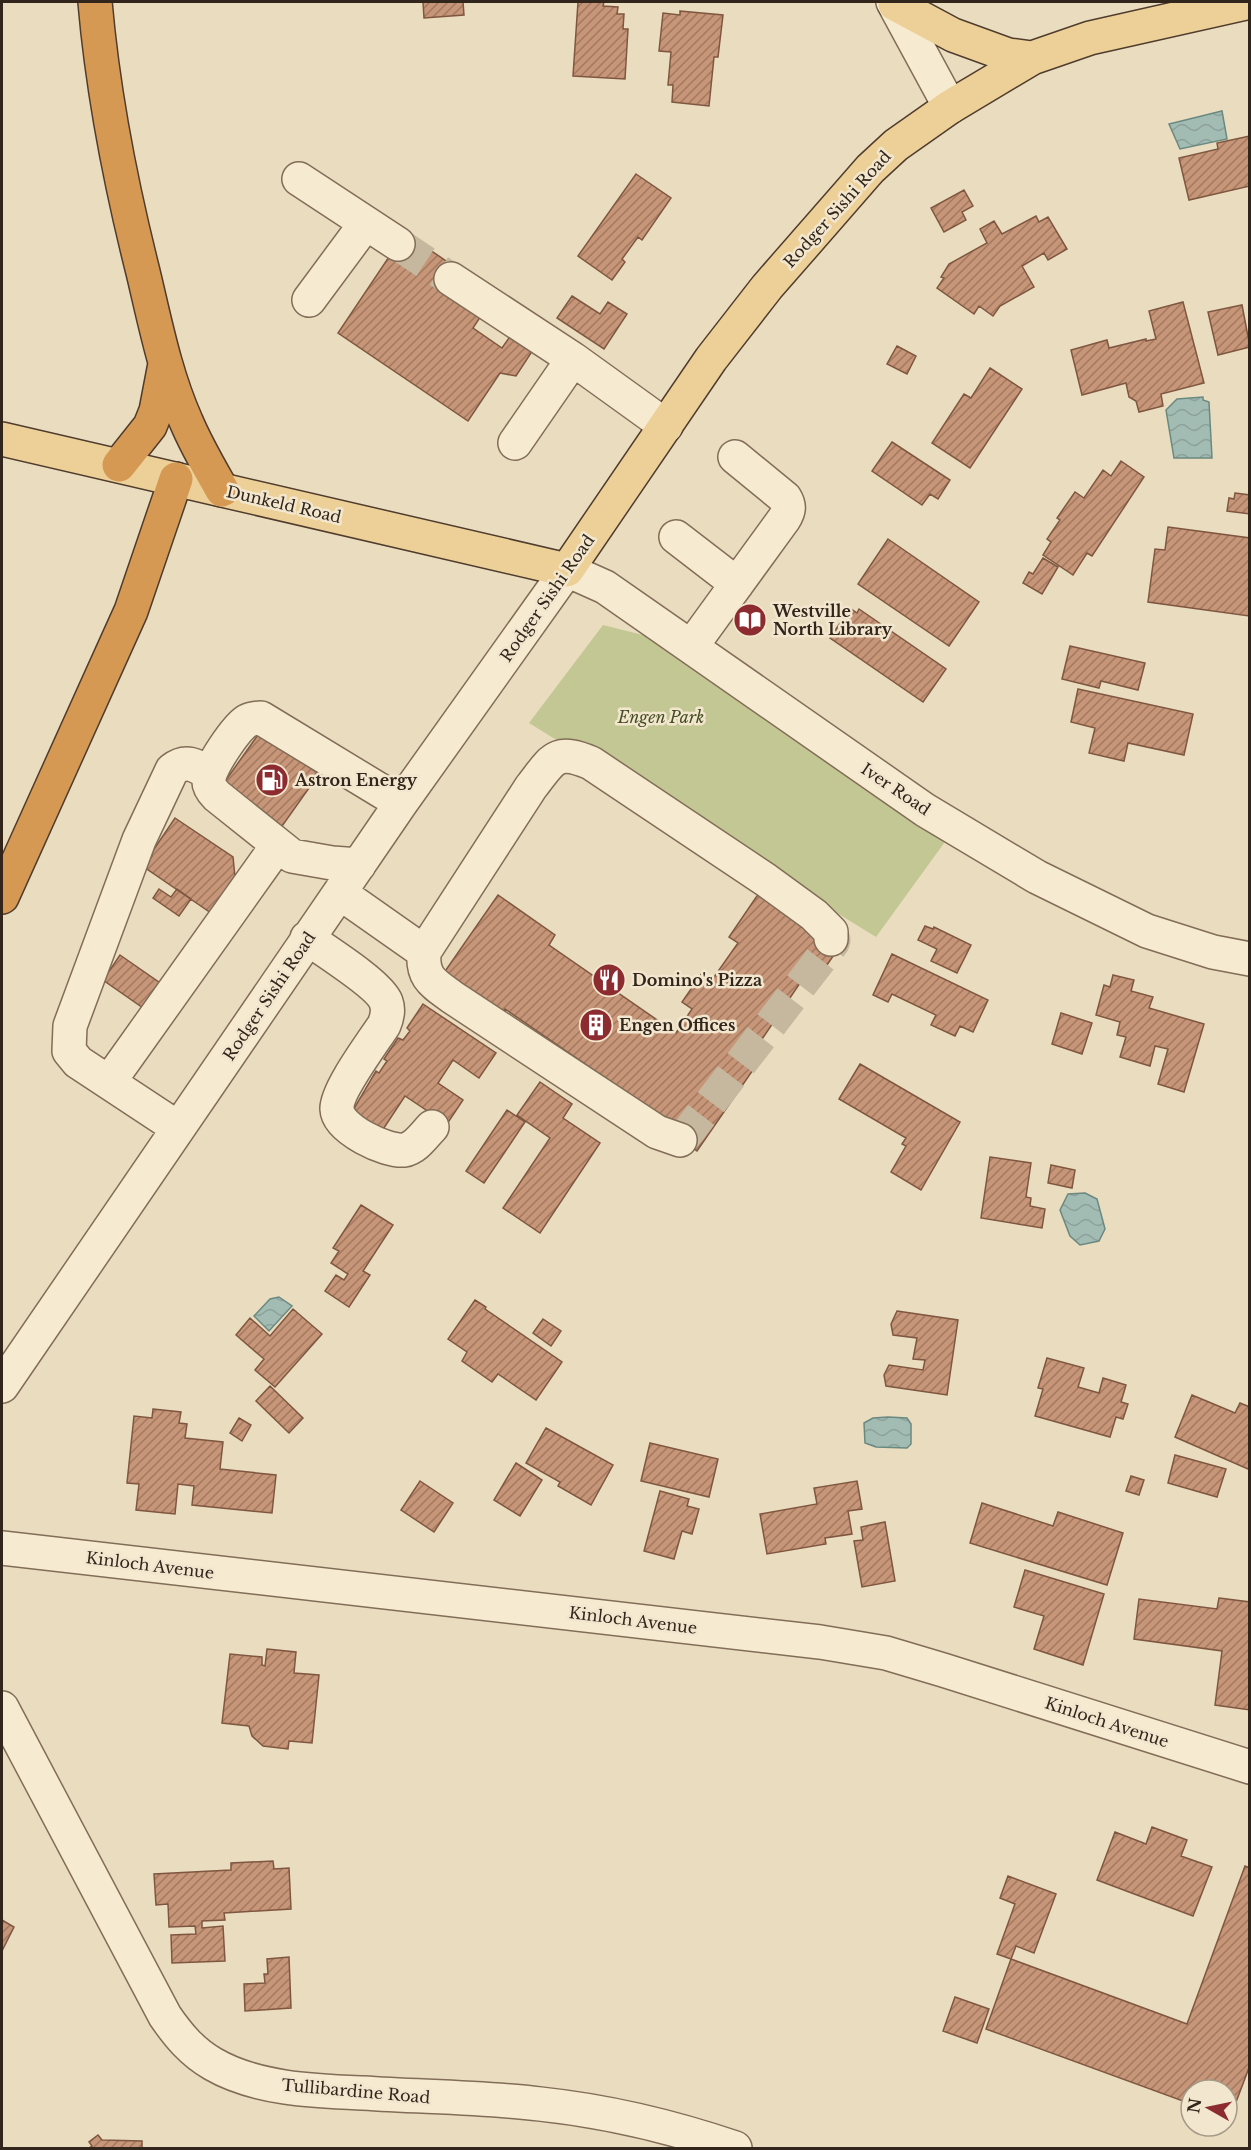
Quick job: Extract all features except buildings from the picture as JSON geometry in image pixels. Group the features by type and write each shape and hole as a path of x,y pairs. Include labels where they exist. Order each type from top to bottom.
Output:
{"highway":[{"path":"95,2 109,122 135,242 165,362 185,419 222,490"},
{"path":"119,465 150,426 156,411 165,362"},
{"path":"2,897 131,611 176,479"}],"main road":[{"name":"Rodger Sishi Road","path":"567,570 711,359 767,287 870,169 896,145 950,106 1032,58 1090,38 1250,2"},
{"path":"894,3 952,35 1008,55 1032,58"},
{"name":"Dunkeld Road","path":"2,439 567,570"}],"street":[{"path":"894,3 950,106"},
{"path":"299,179 398,244"},
{"path":"309,300 366,223"},
{"path":"451,279 573,359 666,426"},
{"path":"515,443 573,359"},
{"path":"692,647 784,519 789,508 784,498 735,457"},
{"path":"676,537 737,584"},
{"name":"Iver Road","path":"567,570 605,587 925,810 1036,877 1147,931 1213,952 1250,959"},
{"name":"Rodger Sishi Road","path":"2,1386 401,802 567,570"},
{"path":"359,865 332,864 292,856 217,796 210,788 208,781 222,751 243,724 253,718 261,718 401,802"},
{"path":"680,1140 657,1132 438,987 428,978 423,966 424,952 531,787 551,762 559,757 575,757 591,763 766,880 814,915 831,932 831,939"},
{"path":"178,1128 78,1062 69,1051 68,1037 70,1026 139,840 172,770 187,763 197,765 210,774"},
{"path":"109,1082 278,846"},
{"path":"340,893 424,952"},
{"path":"307,938 380,993 386,1001 384,1025 342,1092 337,1110 339,1118 371,1142 394,1150 412,1148 432,1127"},
{"name":"Kinloch Avenue","path":"2,1548 820,1642 886,1653 1250,1767"},
{"name":"Tullibardine Road","path":"2,1708 165,2016 177,2034 193,2050 212,2063 253,2079 303,2089 540,2104 580,2110 648,2123 735,2148"}],"green space":[{"name":"Engen Park","path":"603,625 691,647 955,828 876,937 529,723"}],"water":[{"path":"1222,111 1227,139 1180,149 1169,124"},
{"path":"1203,397 1203,400 1209,402 1212,458 1174,458 1166,410 1177,399"},
{"path":"1085,1193 1097,1199 1105,1229 1099,1241 1080,1245 1070,1236 1060,1210 1068,1194"},
{"path":"279,1297 292,1306 269,1331 254,1316 270,1299"},
{"path":"873,1418 907,1418 911,1424 911,1444 907,1448 876,1447 865,1443 864,1423"}],"tunnel":[{"path":"398,244 451,279"},
{"path":"680,1140 833,943 834,940 831,939"}],"place":[{"name":"Westville North Library","path":"750,620"},
{"name":"Astron Energy","path":"272,780"},
{"name":"Domino's Pizza","path":"609,980"},
{"name":"Engen Offices","path":"596,1025"}]}
